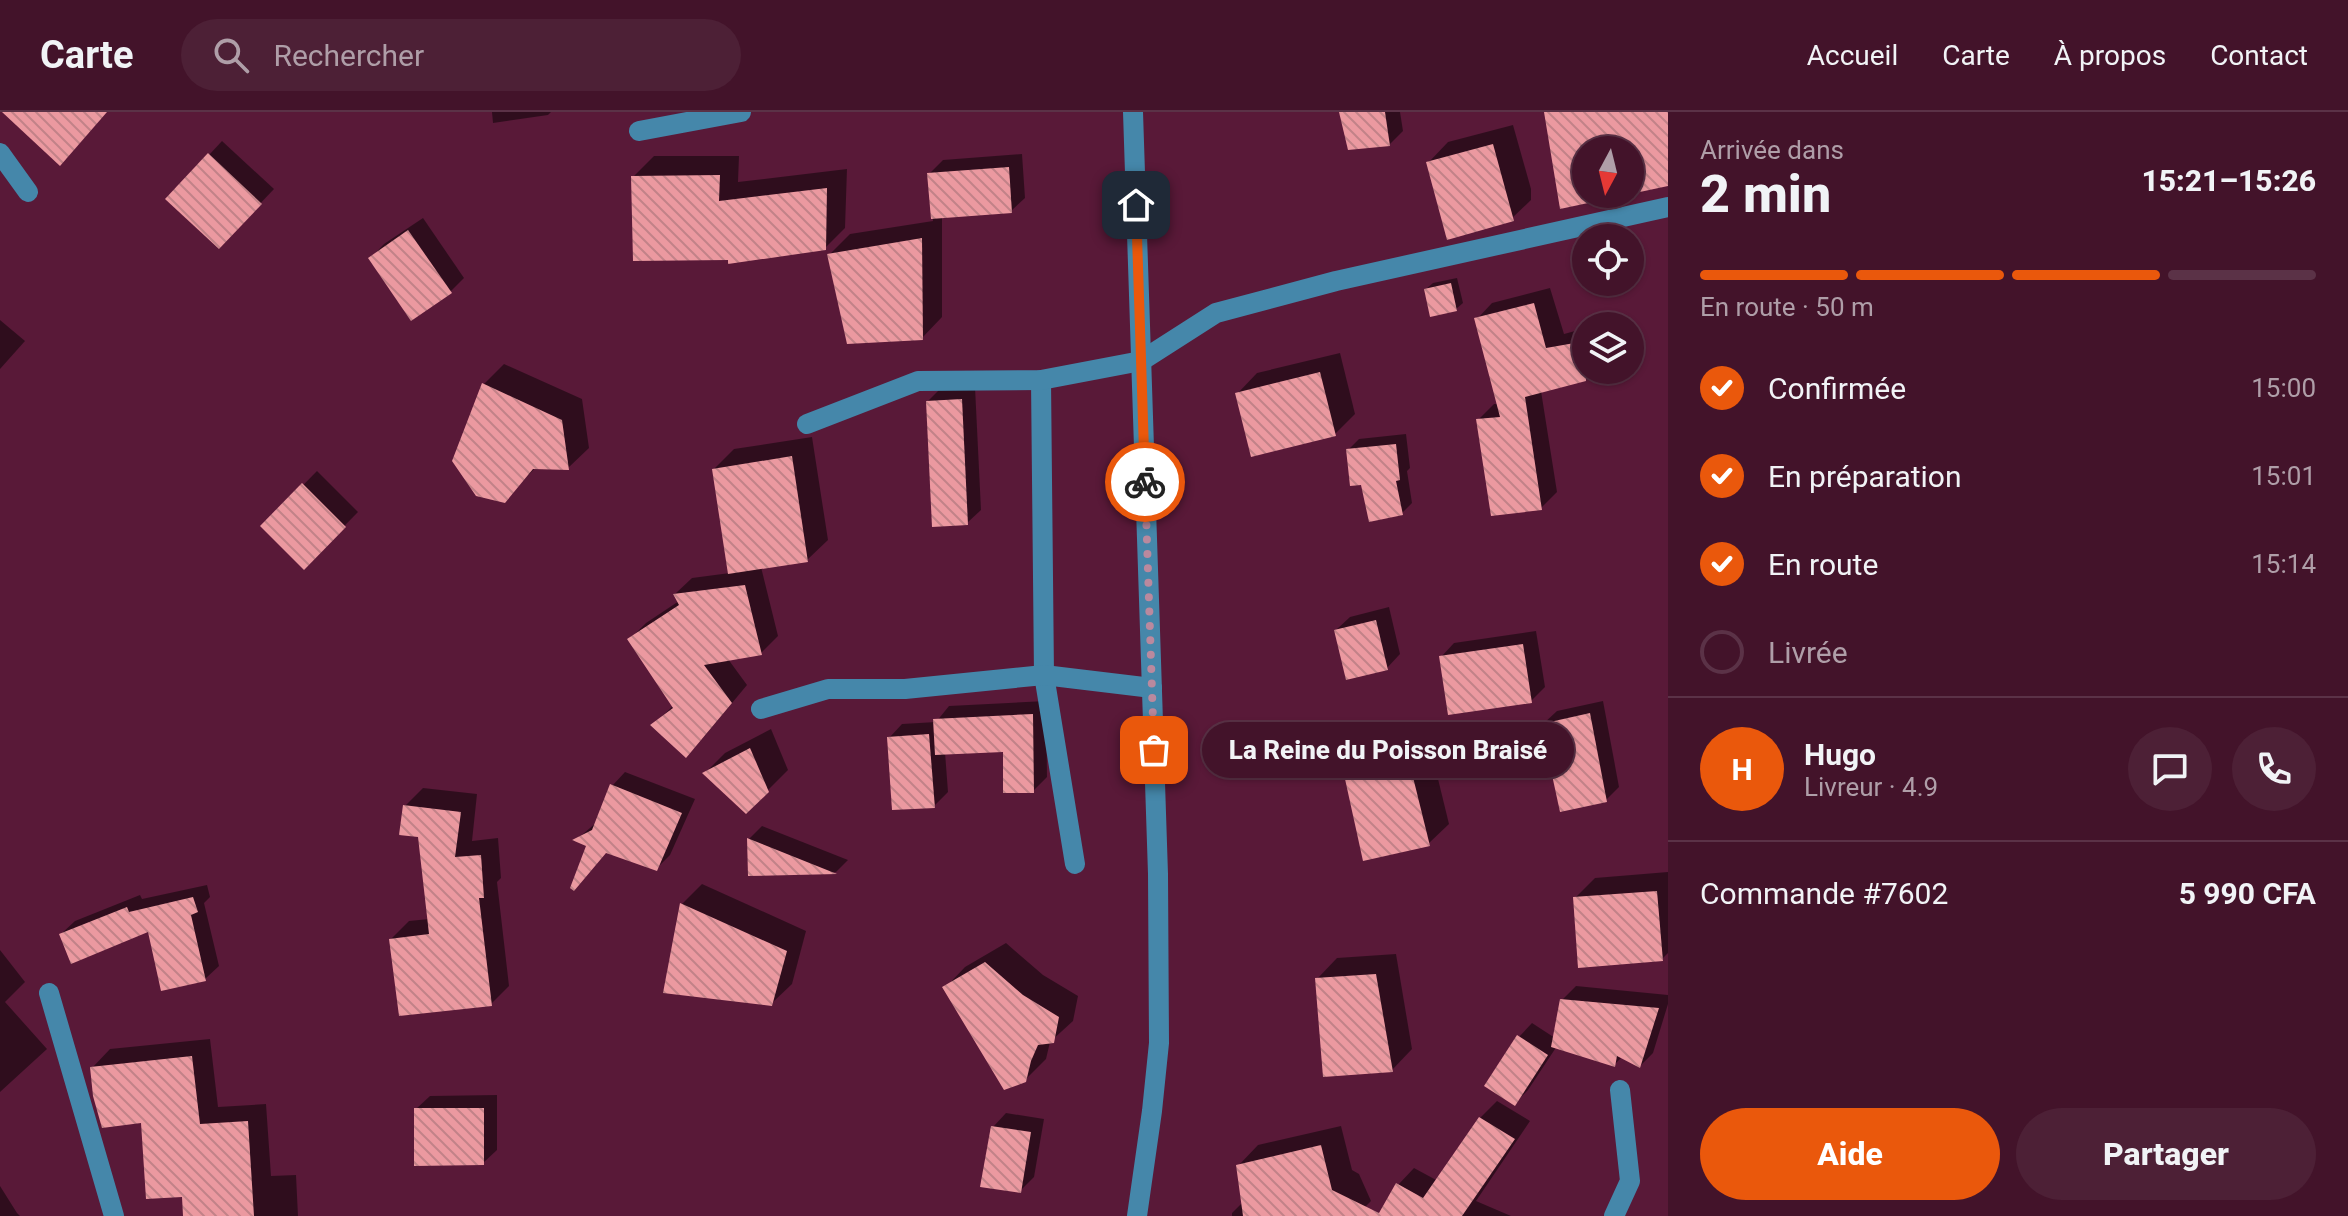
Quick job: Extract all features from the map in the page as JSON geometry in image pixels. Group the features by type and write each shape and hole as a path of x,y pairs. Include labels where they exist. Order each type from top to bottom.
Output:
{"street":[{"path":"639,131 741,112"},
{"path":"1133,112 1158,874 1159,1043 1137,1216"},
{"path":"0,153 28,192"},
{"path":"807,424 918,381 1041,380 1141,361 1216,313 1336,281 1668,207"},
{"path":"1041,380 1044,675 1075,864"},
{"path":"761,709 828,689 905,689 1044,675 1152,688"},
{"path":"49,993 114,1216"},
{"path":"1614,1216 1630,1181 1620,1090"}],"building":[{"path":"2,112 107,112 60,166"},
{"path":"1339,112 1385,112 1390,146 1348,150"},
{"path":"1544,112 1668,112 1668,186 1644,191 1644,136 1572,136 1572,206 1560,209"},
{"path":"1493,144 1514,221 1447,240 1426,162"},
{"path":"208,153 262,204 219,249 165,199"},
{"path":"1009,167 1012,213 931,219 927,173"},
{"path":"720,175 719,201 827,188 826,250 728,264 728,260 633,261 631,176"},
{"path":"408,230 452,293 411,321 368,258"},
{"path":"922,238 923,340 847,344 827,254"},
{"path":"1451,283 1457,311 1430,317 1424,289"},
{"path":"1534,303 1546,348 1572,343 1572,384 1575,384 1525,397 1542,510 1491,516 1476,419 1500,417 1474,318"},
{"path":"1320,372 1336,436 1251,457 1235,393"},
{"path":"482,383 562,420 569,470 533,469 505,503 476,496 452,461"},
{"path":"962,399 968,525 932,527 926,401"},
{"path":"1396,444 1400,480 1396,481 1403,515 1369,522 1361,485 1350,486 1346,449"},
{"path":"792,456 808,562 728,574 712,469"},
{"path":"302,483 346,527 304,570 260,526"},
{"path":"745,585 762,655 704,665 732,703 686,758 650,725 673,708 627,639 679,605 673,594"},
{"path":"1376,620 1388,670 1346,680 1334,630"},
{"path":"1523,644 1532,703 1448,715 1439,656"},
{"path":"1590,713 1607,802 1560,812 1541,724"},
{"path":"1033,714 1034,793 1003,793 1003,752 935,755 933,719"},
{"path":"929,734 935,808 892,810 887,737"},
{"path":"750,748 769,792 746,814 702,773"},
{"path":"1410,765 1430,846 1363,861 1345,779"},
{"path":"610,784 682,813 657,871 606,853 574,891 570,888 586,846 572,840 592,830"},
{"path":"403,805 461,812 455,857 481,855 484,898 479,898 492,1006 399,1016 389,939 429,934 418,837 399,835"},
{"path":"747,838 837,874 748,876"},
{"path":"1657,891 1663,961 1578,968 1573,897"},
{"path":"193,897 198,912 191,915 206,981 161,991 148,932 71,964 59,934 127,907 129,912"},
{"path":"680,903 787,951 772,1006 663,993"},
{"path":"985,962 1023,995 1059,1017 1054,1043 1038,1045 1026,1082 1004,1090 942,987"},
{"path":"1376,974 1393,1072 1323,1077 1315,978"},
{"path":"1560,999 1659,1008 1640,1068 1617,1056 1615,1067 1551,1047"},
{"path":"1517,1035 1548,1055 1515,1106 1484,1086"},
{"path":"192,1056 200,1124 248,1121 254,1216 183,1216 182,1197 146,1199 141,1123 102,1128 93,1096 90,1067"},
{"path":"414,1108 484,1108 484,1165 414,1166"},
{"path":"1479,1117 1515,1139 1462,1216 1243,1216 1236,1165 1321,1145 1332,1190 1379,1213 1396,1183 1423,1198"},
{"path":"991,1126 1031,1132 1021,1193 980,1187"}],"way so far":[{"path":"1145,482 1154,750"}],"place":[{"name":"La Reine du Poisson Braisé","path":"1154,750"}],"route":[{"path":"1136,205 1145,482"}]}
